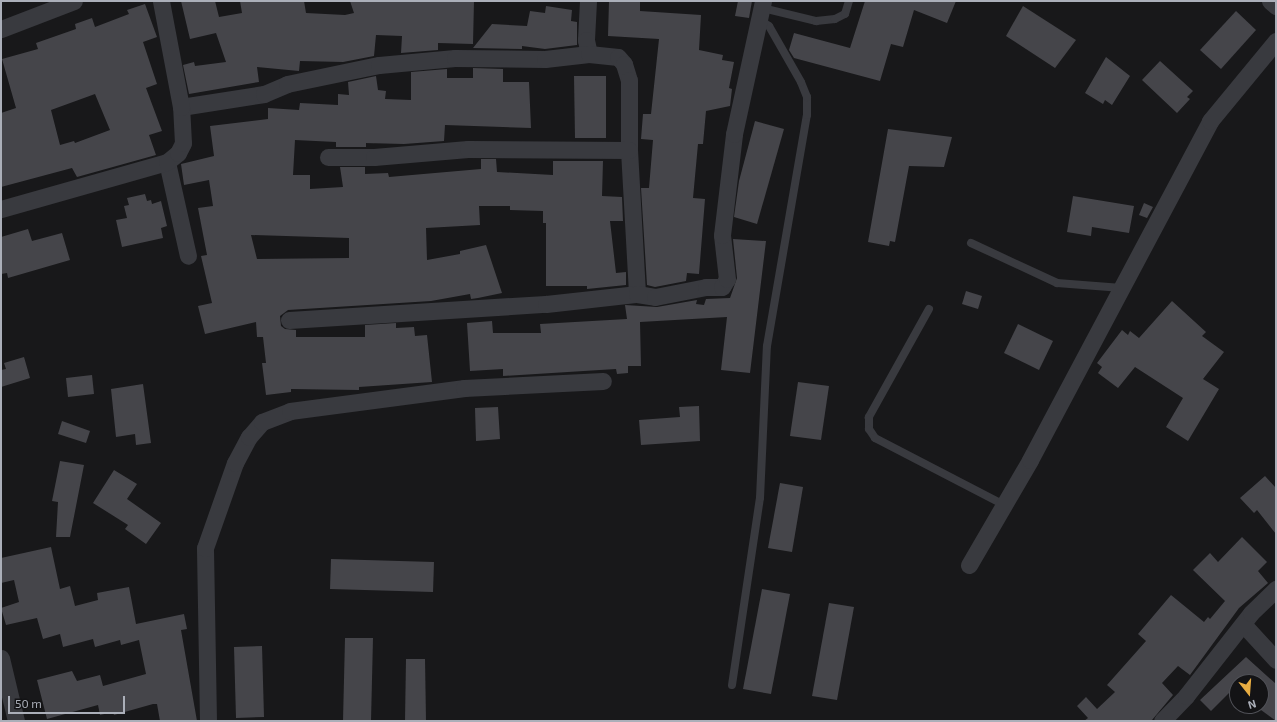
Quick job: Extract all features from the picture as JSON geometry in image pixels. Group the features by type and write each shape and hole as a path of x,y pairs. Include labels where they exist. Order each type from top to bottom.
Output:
{"street":[{"path":"1,29 74,1"},
{"path":"1,209 167,162 178,154 183,143 181,107 161,1"},
{"path":"588,1 586,40 589,54"},
{"path":"1270,1 1276,6"},
{"path":"289,320 538,304 637,294 656,297 706,287 722,287 727,279 722,235 734,134 762,10"},
{"path":"970,565 1122,288 1210,121 1276,41"},
{"path":"181,107 264,94 287,84 380,65 456,58 545,59 589,54 613,56 624,64 630,80 628,150 637,294"},
{"path":"328,157 374,157 468,149 628,150"},
{"path":"167,162 188,256"},
{"path":"208,721 205,548 234,463 249,437 262,422 290,411 464,388 603,381"},
{"path":"1162,721 1186,696 1242,624 1276,589"},
{"path":"1242,624 1276,660"},
{"path":"1,658 16,721"}],"lane":[{"path":"762,10 816,21 835,19 844,14 849,1"},
{"path":"732,685 760,498 767,346 807,115 807,97 801,82 769,26 762,10"},
{"path":"971,243 1057,284 1122,288"},
{"path":"929,309 869,417 869,429 875,438 1004,505"}],"building":[{"path":"181,1 215,1 219,17 242,13 240,1 304,1 306,13 345,15 354,13 350,1 474,1 473,44 438,43 438,50 401,53 402,36 376,35 374,56 343,62 300,61 299,71 257,67 259,82 189,94 183,65 194,62 195,66 226,62 216,33 190,39"},
{"path":"609,1 640,1 640,11 701,15 699,50 723,55 722,60 734,62 729,88 732,89 730,106 706,111 703,144 698,144 693,198 705,199 699,274 687,273 686,281 655,287 647,285 641,188 649,188 653,140 641,139 643,114 651,114 659,39 608,36"},
{"path":"738,1 752,1 749,18 735,16"},
{"path":"865,1 956,1 947,23 914,10 903,47 891,44 880,81 794,58 789,50 794,33 850,48"},
{"path":"145,4 157,37 143,42 157,84 146,88 162,131 149,135 156,155 77,177 72,168 1,187 1,113 16,108 2,59 38,49 36,43 76,29 75,24 92,18 95,27 129,14 127,10","holes":["95,94 110,130 75,143 74,141 60,145 51,110"]},
{"path":"546,6 572,10 571,21 577,22 577,45 545,49 522,46 522,49 473,48 492,24 527,26 530,11 545,13"},
{"path":"1023,6 1076,40 1055,68 1006,36"},
{"path":"1236,11 1256,30 1221,69 1200,50"},
{"path":"1106,57 1130,76 1112,105 1105,100 1103,104 1085,93"},
{"path":"1160,61 1193,91 1187,97 1190,99 1177,113 1142,80"},
{"path":"473,68 503,69 503,82 529,82 531,128 445,125 444,141 404,144 366,143 366,147 336,147 336,142 295,140 293,175 310,175 310,189 343,187 340,167 365,167 365,174 388,173 389,177 481,169 481,159 496,159 497,172 553,175 553,161 603,161 602,196 622,197 623,221 610,221 616,273 626,272 626,285 587,289 587,286 546,286 546,223 543,223 543,211 510,210 510,206 479,206 480,225 426,228 427,260 460,254 460,251 486,245 502,293 471,299 470,294 431,301 288,310 280,316 281,326 285,329 296,330 296,337 365,337 365,325 396,323 396,328 414,327 415,336 427,335 432,382 359,387 359,390 291,389 291,392 266,395 262,363 266,363 263,337 257,337 256,322 205,334 198,306 212,303 201,256 207,255 198,208 213,206 209,180 184,185 181,164 214,156 210,126 268,119 268,108 299,110 300,103 338,105 338,94 349,95 348,82 376,76 378,90 386,91 385,99 411,100 411,72 447,69 447,78 473,78","holes":["251,235 349,238 349,258 257,259"]},
{"path":"574,76 606,76 606,138 575,138"},
{"path":"755,121 784,129 757,224 734,217 739,181"},
{"path":"888,129 952,137 944,167 909,166 895,242 890,241 889,246 868,242"},
{"path":"145,194 147,201 151,200 152,204 161,201 167,226 161,228 163,238 122,247 116,220 127,218 124,206 129,205 127,198"},
{"path":"1073,196 1134,206 1129,233 1092,227 1091,236 1067,232"},
{"path":"1144,203 1153,207 1147,218 1139,215"},
{"path":"28,229 32,241 62,233 70,260 8,278 7,273 1,274 1,237"},
{"path":"733,239 766,241 750,373 721,370 727,317 640,322 641,366 628,366 628,373 617,374 616,369 503,376 503,369 470,371 467,323 492,321 493,333 541,333 540,324 627,319 625,305 657,307 697,300 696,304 704,305 706,299 730,298 737,278"},
{"path":"966,291 982,296 978,309 962,304"},
{"path":"1172,301 1206,332 1202,336 1224,352 1203,379 1219,389 1188,441 1166,427 1183,398 1135,367 1118,388 1098,373 1102,367 1097,363 1122,330 1128,335 1130,331 1139,338"},
{"path":"1018,324 1053,341 1039,370 1004,353"},
{"path":"24,357 30,378 1,387 1,370 6,369 4,363"},
{"path":"92,375 94,394 68,397 66,378"},
{"path":"798,382 829,386 821,440 790,436"},
{"path":"143,384 151,443 136,445 135,434 116,437 111,389"},
{"path":"699,406 700,441 641,445 639,420 680,417 679,407"},
{"path":"498,407 500,439 476,441 475,408"},
{"path":"62,421 90,431 86,443 58,434"},
{"path":"60,461 84,465 70,537 56,537 58,502 52,501"},
{"path":"114,470 137,484 127,499 161,523 146,544 125,529 128,525 93,503"},
{"path":"1265,476 1276,488 1276,534 1257,510 1254,513 1240,498"},
{"path":"780,483 803,487 792,552 768,548"},
{"path":"1242,537 1267,562 1258,571 1268,583 1239,608 1190,675 1178,666 1162,683 1173,695 1152,720 1084,721 1088,718 1077,706 1086,697 1097,709 1115,692 1107,685 1146,641 1138,634 1171,595 1204,622 1208,617 1210,619 1225,601 1193,570 1210,553 1218,562"},
{"path":"51,547 60,589 70,586 75,606 98,600 97,593 129,587 136,624 184,614 187,629 181,630 197,721 160,721 157,704 114,715 113,712 100,715 98,705 47,719 37,680 72,671 77,681 100,675 103,686 146,674 139,640 121,645 120,640 95,647 93,639 63,647 60,634 43,639 37,618 6,625 1,608 19,602 14,580 1,583 1,558"},
{"path":"331,559 434,562 433,592 330,589"},
{"path":"762,589 790,594 771,694 743,689"},
{"path":"829,603 854,607 837,700 812,696"},
{"path":"345,638 373,638 371,721 343,721"},
{"path":"262,646 264,717 236,718 234,647"},
{"path":"1246,657 1265,674 1229,674 1229,693 1211,711 1200,700"},
{"path":"406,659 425,659 426,721 405,721"},
{"path":"1269,678 1276,684 1276,721 1266,714 1269,714"}]}
